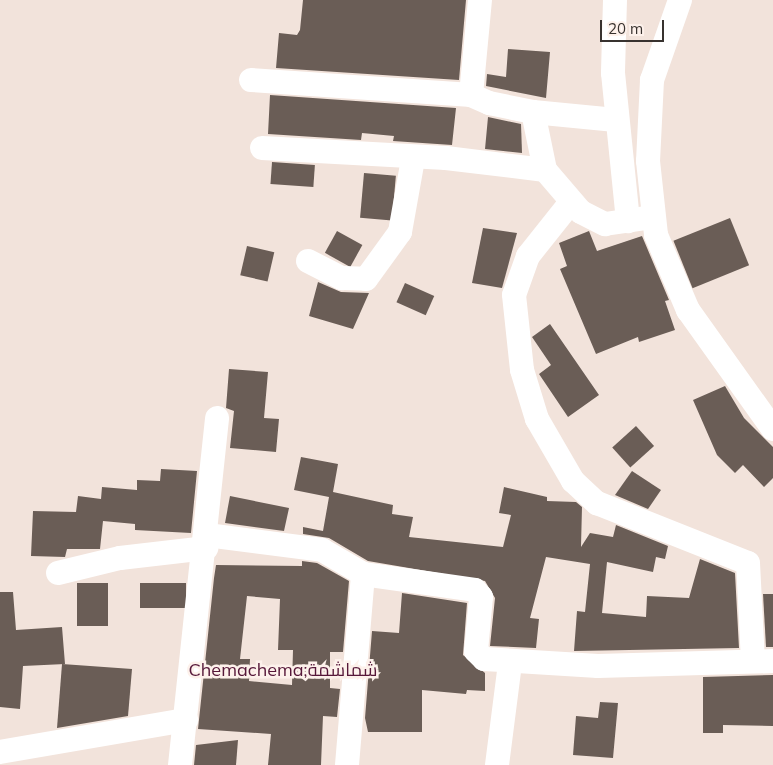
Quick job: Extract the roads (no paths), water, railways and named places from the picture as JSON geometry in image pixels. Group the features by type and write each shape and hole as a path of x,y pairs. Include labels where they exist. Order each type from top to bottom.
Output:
{"street":[{"path":"471,95 480,0"},
{"path":"614,0 616,120 628,221"},
{"path":"680,0 652,80 648,144 653,218 670,273 688,310 773,429"},
{"path":"251,80 471,95 489,104 533,112 616,120"},
{"path":"533,112 545,170 571,202 591,220 605,224 653,218"},
{"path":"262,148 413,159 446,158 545,170"},
{"path":"308,261 342,278 366,279 400,232 413,159"},
{"path":"58,573 120,558 206,541 322,550 363,574 479,592 476,651 484,659 510,663 598,666 763,661 748,563 597,504 573,481 537,419 522,370 514,295 518,274 528,256 571,202"},
{"path":"180,765 206,541 217,418"},
{"path":"347,765 363,574"},
{"path":"498,765 510,663"},
{"path":"0,752 186,720"}],"district":[{"name":"Chemachema;شماشمة","path":"283,670"}]}
